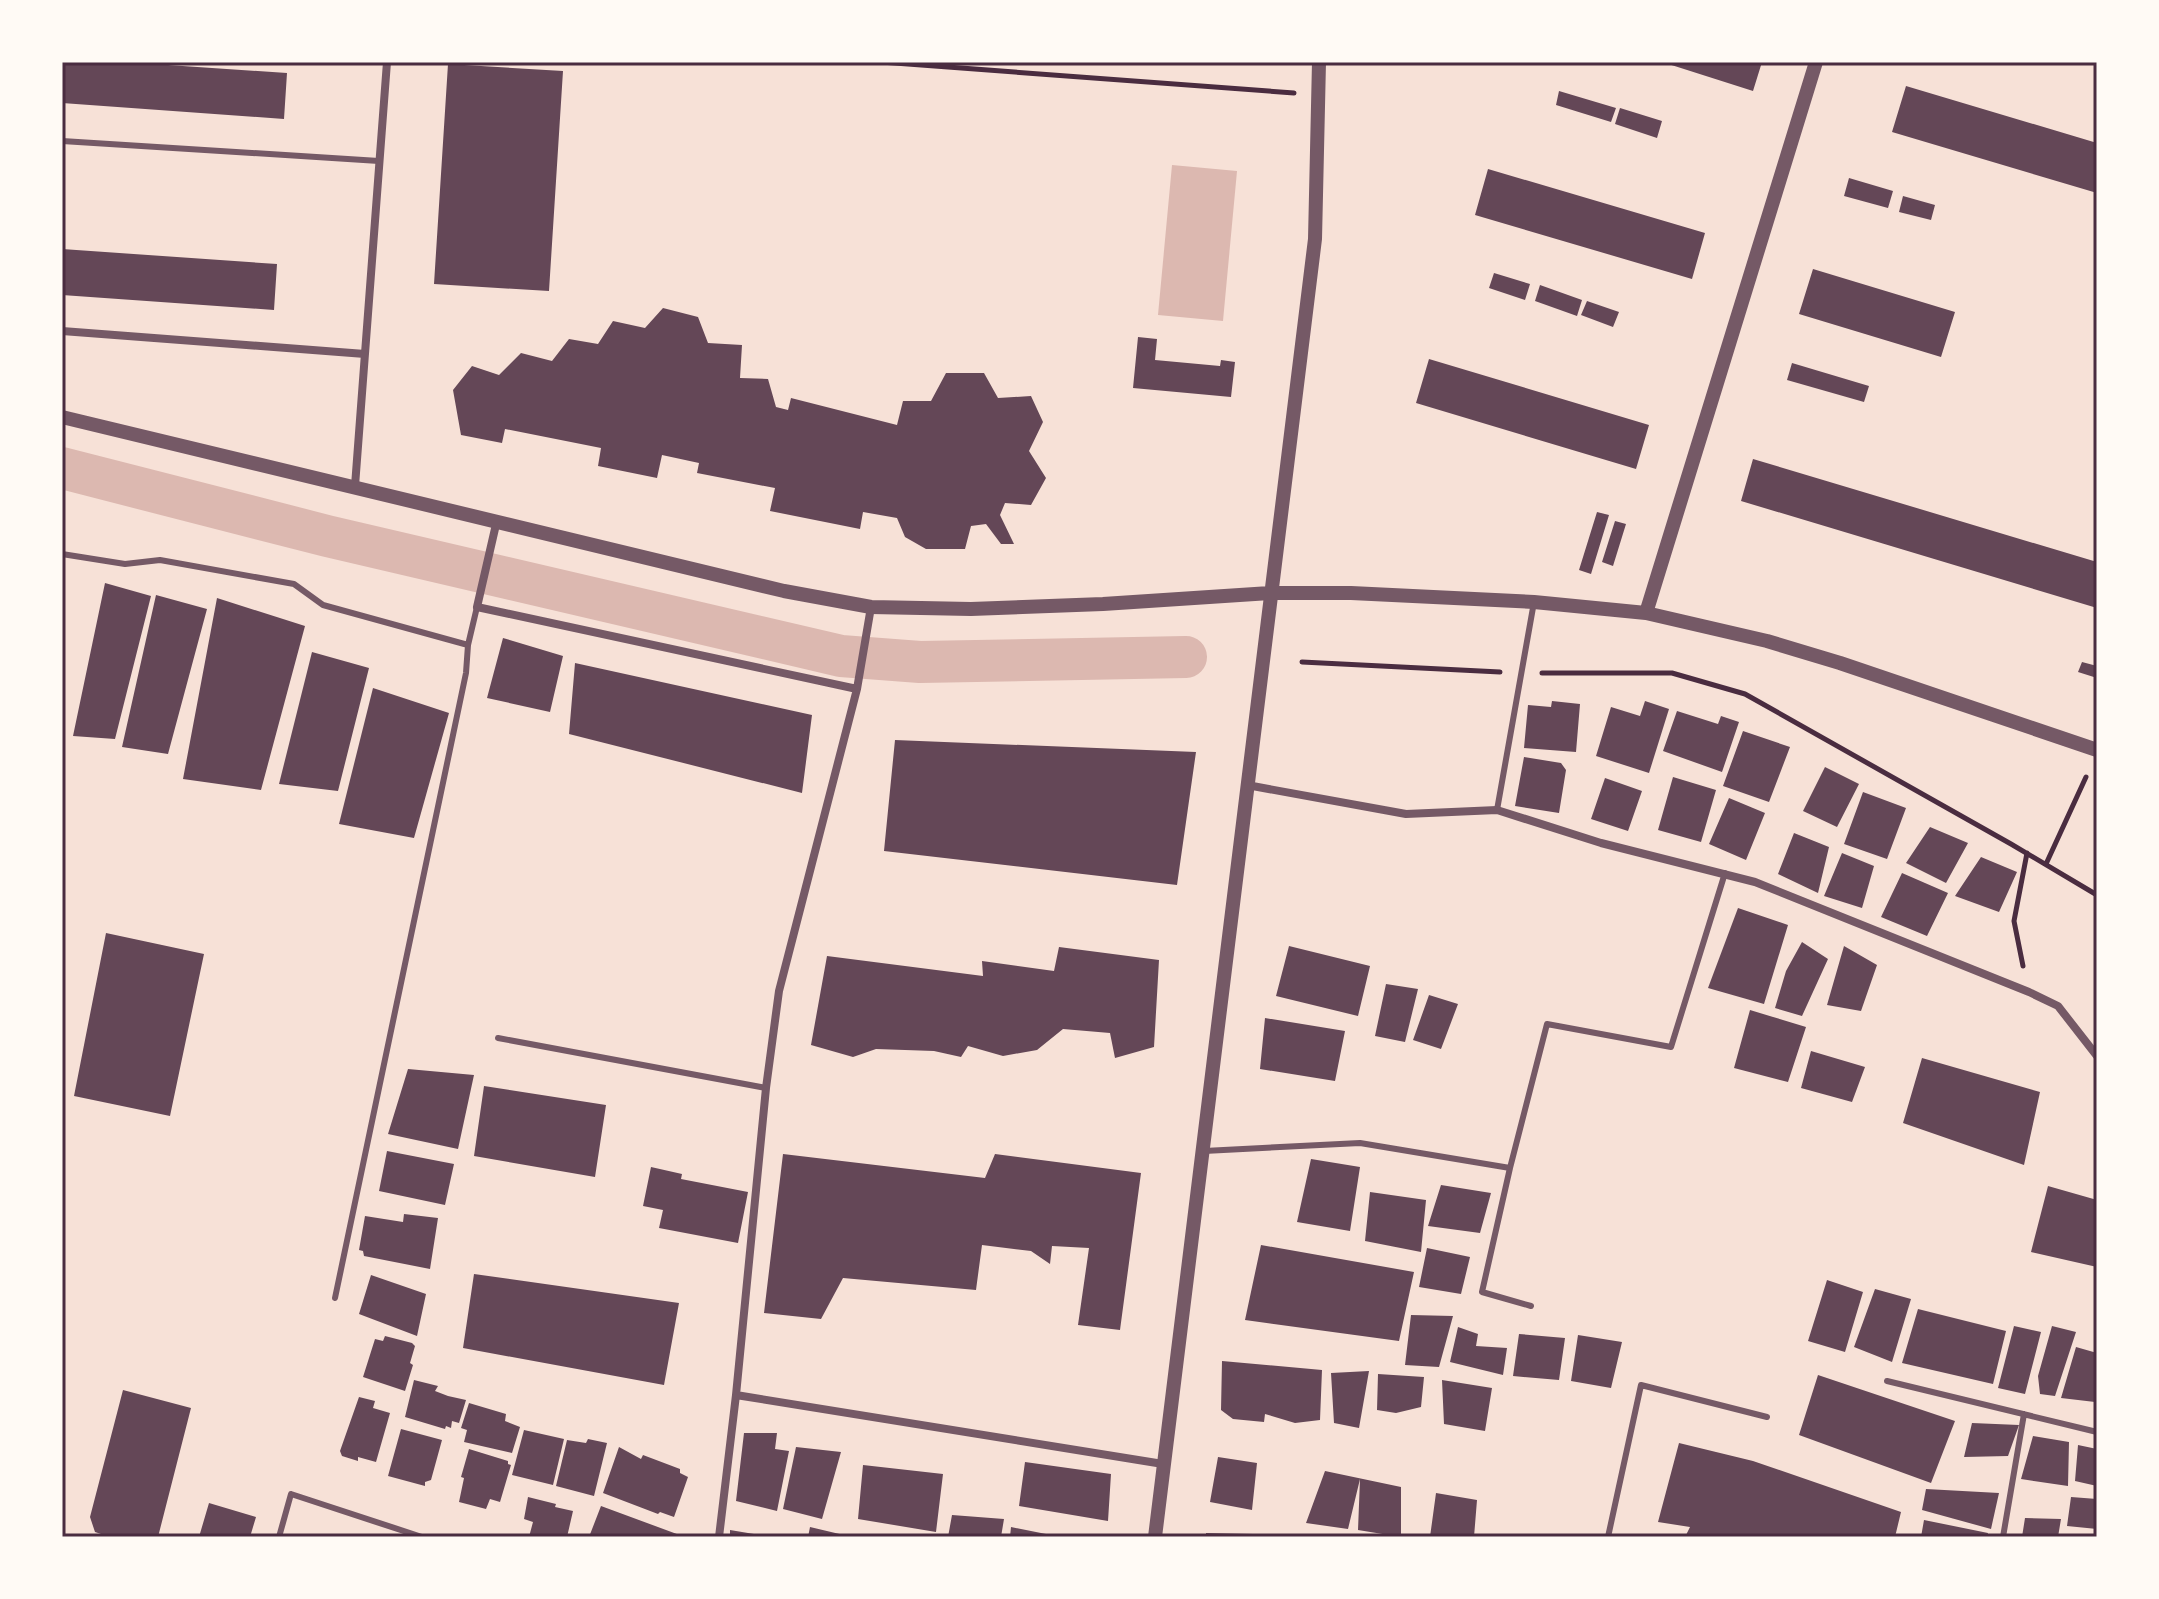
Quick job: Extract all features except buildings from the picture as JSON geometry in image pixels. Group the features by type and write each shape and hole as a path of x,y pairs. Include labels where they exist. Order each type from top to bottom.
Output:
{"street":[{"path":"355,486 387,62"},
{"path":"1155,1537 1315,239 1319,62"},
{"path":"1646,613 1816,62"},
{"path":"62,331 365,354"},
{"path":"62,417 784,591 871,607 985,609 1270,593 1351,593 1534,602 1646,613 1767,641 1840,663 2097,750"},
{"path":"497,520 477,607 858,686"},
{"path":"719,1537 779,991 858,686 871,607"},
{"path":"1246,785 1406,814 1497,810 1601,843 1755,882 2058,1006 2097,1056"},
{"path":"736,1395 1163,1464"}],"lane":[{"path":"62,141 379,161"},
{"path":"62,554 125,564 160,560 294,584 323,605 468,645"},
{"path":"1497,810 1534,602"},
{"path":"335,1298 466,673 468,645 477,607"},
{"path":"1531,1306 1482,1292 1547,1024 1671,1047 1725,873"},
{"path":"498,1038 766,1088"},
{"path":"1203,1151 1360,1143 1510,1168"},
{"path":"1887,1381 2097,1432"},
{"path":"1608,1537 1641,1385 1767,1417"},
{"path":"2003,1537 2024,1414"},
{"path":"279,1537 291,1494 422,1537"}],"path":[{"path":"881,62 1319,95"},
{"path":"1302,662 1522,673 1672,673 1745,694 2097,895"},
{"path":"2046,864 2086,777"},
{"path":"2027,853 2014,921 2029,992"}],"shaded area":[{"path":"1172,165 1237,171 1223,321 1158,315"}],"waterway":[{"path":"62,468 327,536 841,656 920,662 1186,657"}]}
